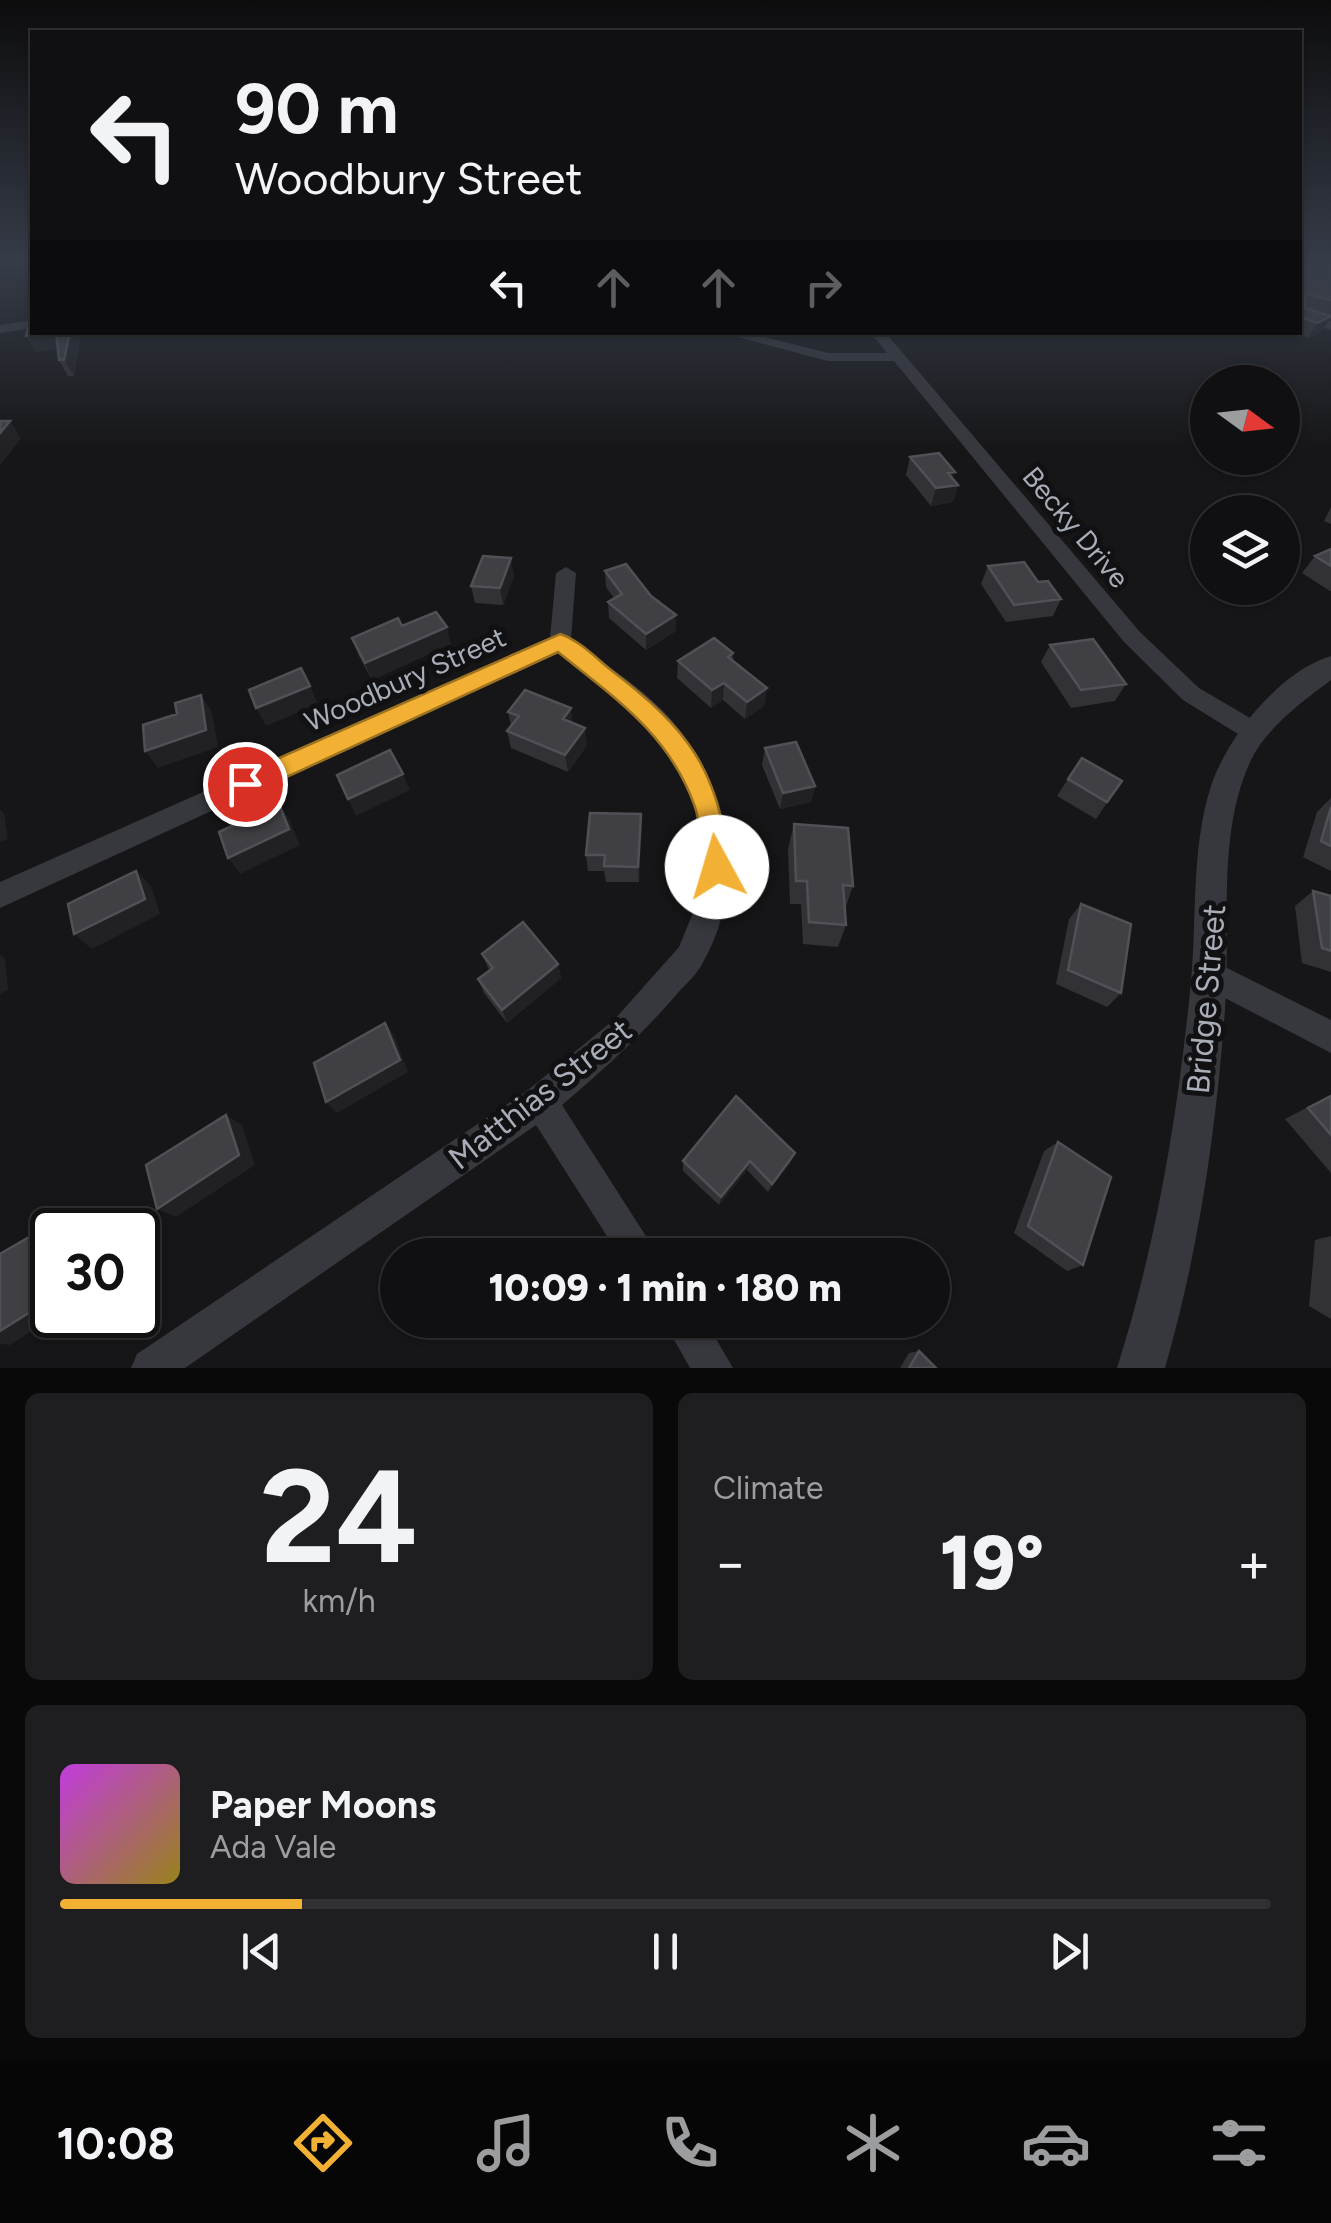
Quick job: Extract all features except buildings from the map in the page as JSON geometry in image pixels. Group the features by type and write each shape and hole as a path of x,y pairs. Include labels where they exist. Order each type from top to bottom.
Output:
{"street":[{"path":"0,329 30,324"},
{"path":"738,335 828,357 898,357"},
{"name":"Becky Drive","path":"880,335 1132,637 1191,694 1254,732"},
{"path":"560,642 566,574"},
{"name":"Woodbury Street","path":"0,895 560,642"},
{"name":"Matthias Street","path":"151,1368 540,1102 626,1030 673,981 705,928 717,867 710,810 682,748 655,716 560,642"},
{"name":"Bridge Street","path":"1141,1368 1177,1232 1192,1154 1222,806 1236,758 1254,732 1331,666"},
{"path":"1210,974 1331,1037"},
{"path":"540,1102 629,1238"},
{"path":"694,1338 713,1368"}],"route":[{"path":"245,784 560,642 655,716 682,748 710,810 717,867"}]}
